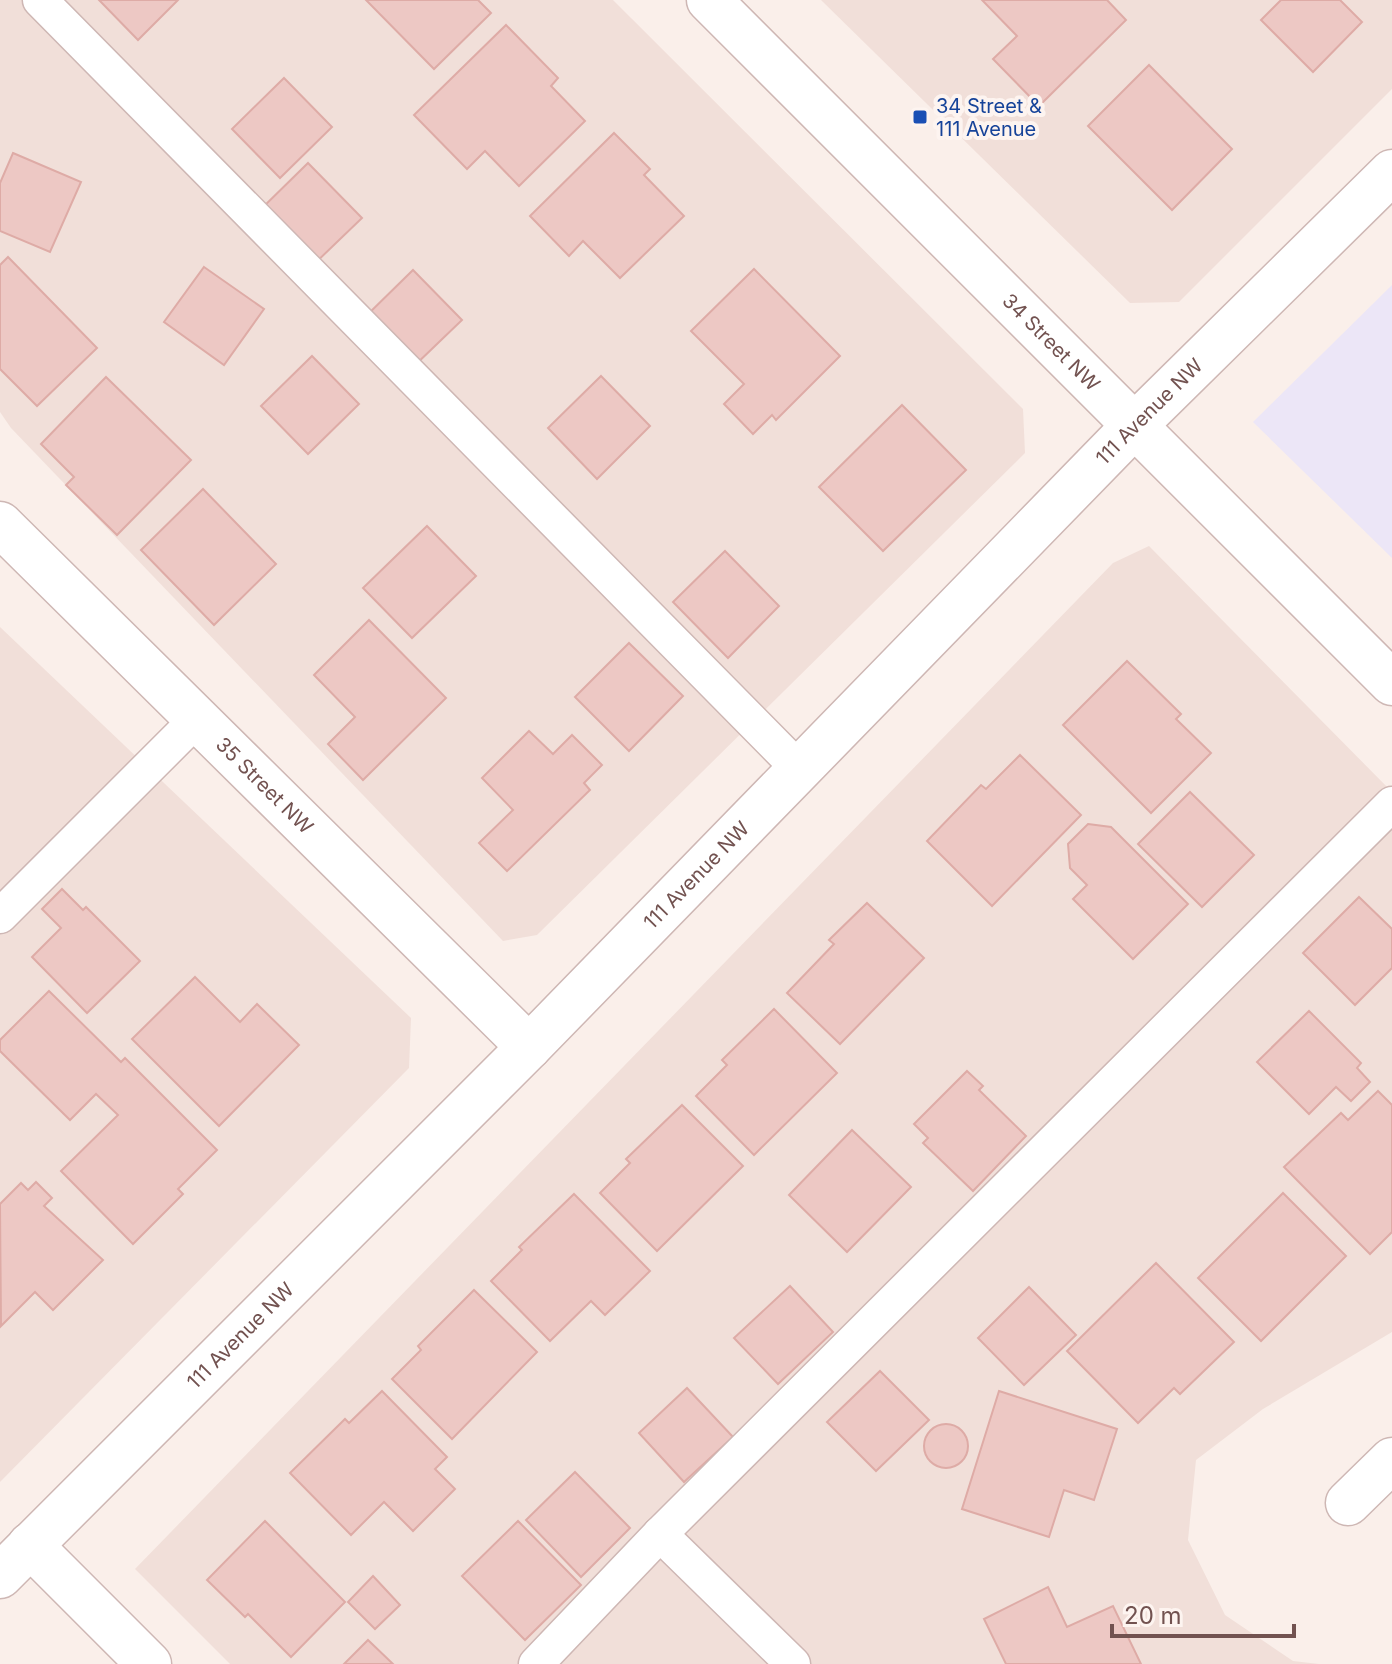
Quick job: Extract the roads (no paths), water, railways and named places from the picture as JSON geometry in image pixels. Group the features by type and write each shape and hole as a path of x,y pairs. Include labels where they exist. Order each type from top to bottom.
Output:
{"street":[{"name":"34 Street NW","path":"709,0 1392,683"},
{"name":"111 Avenue NW","path":"0,1576 529,1047 1134,426 1392,172"},
{"name":"35 Street NW","path":"0,524 529,1047"},
{"path":"1348,1503 1392,1460"},
{"path":"30,1545 149,1664"}],"lane":[{"path":"40,0 800,770"},
{"path":"0,916 197,719"},
{"path":"536,1664 660,1534 1392,804"},
{"path":"660,1534 793,1664"}],"place":[{"name":"34 Street & 111 Avenue","path":"920,117"}]}
